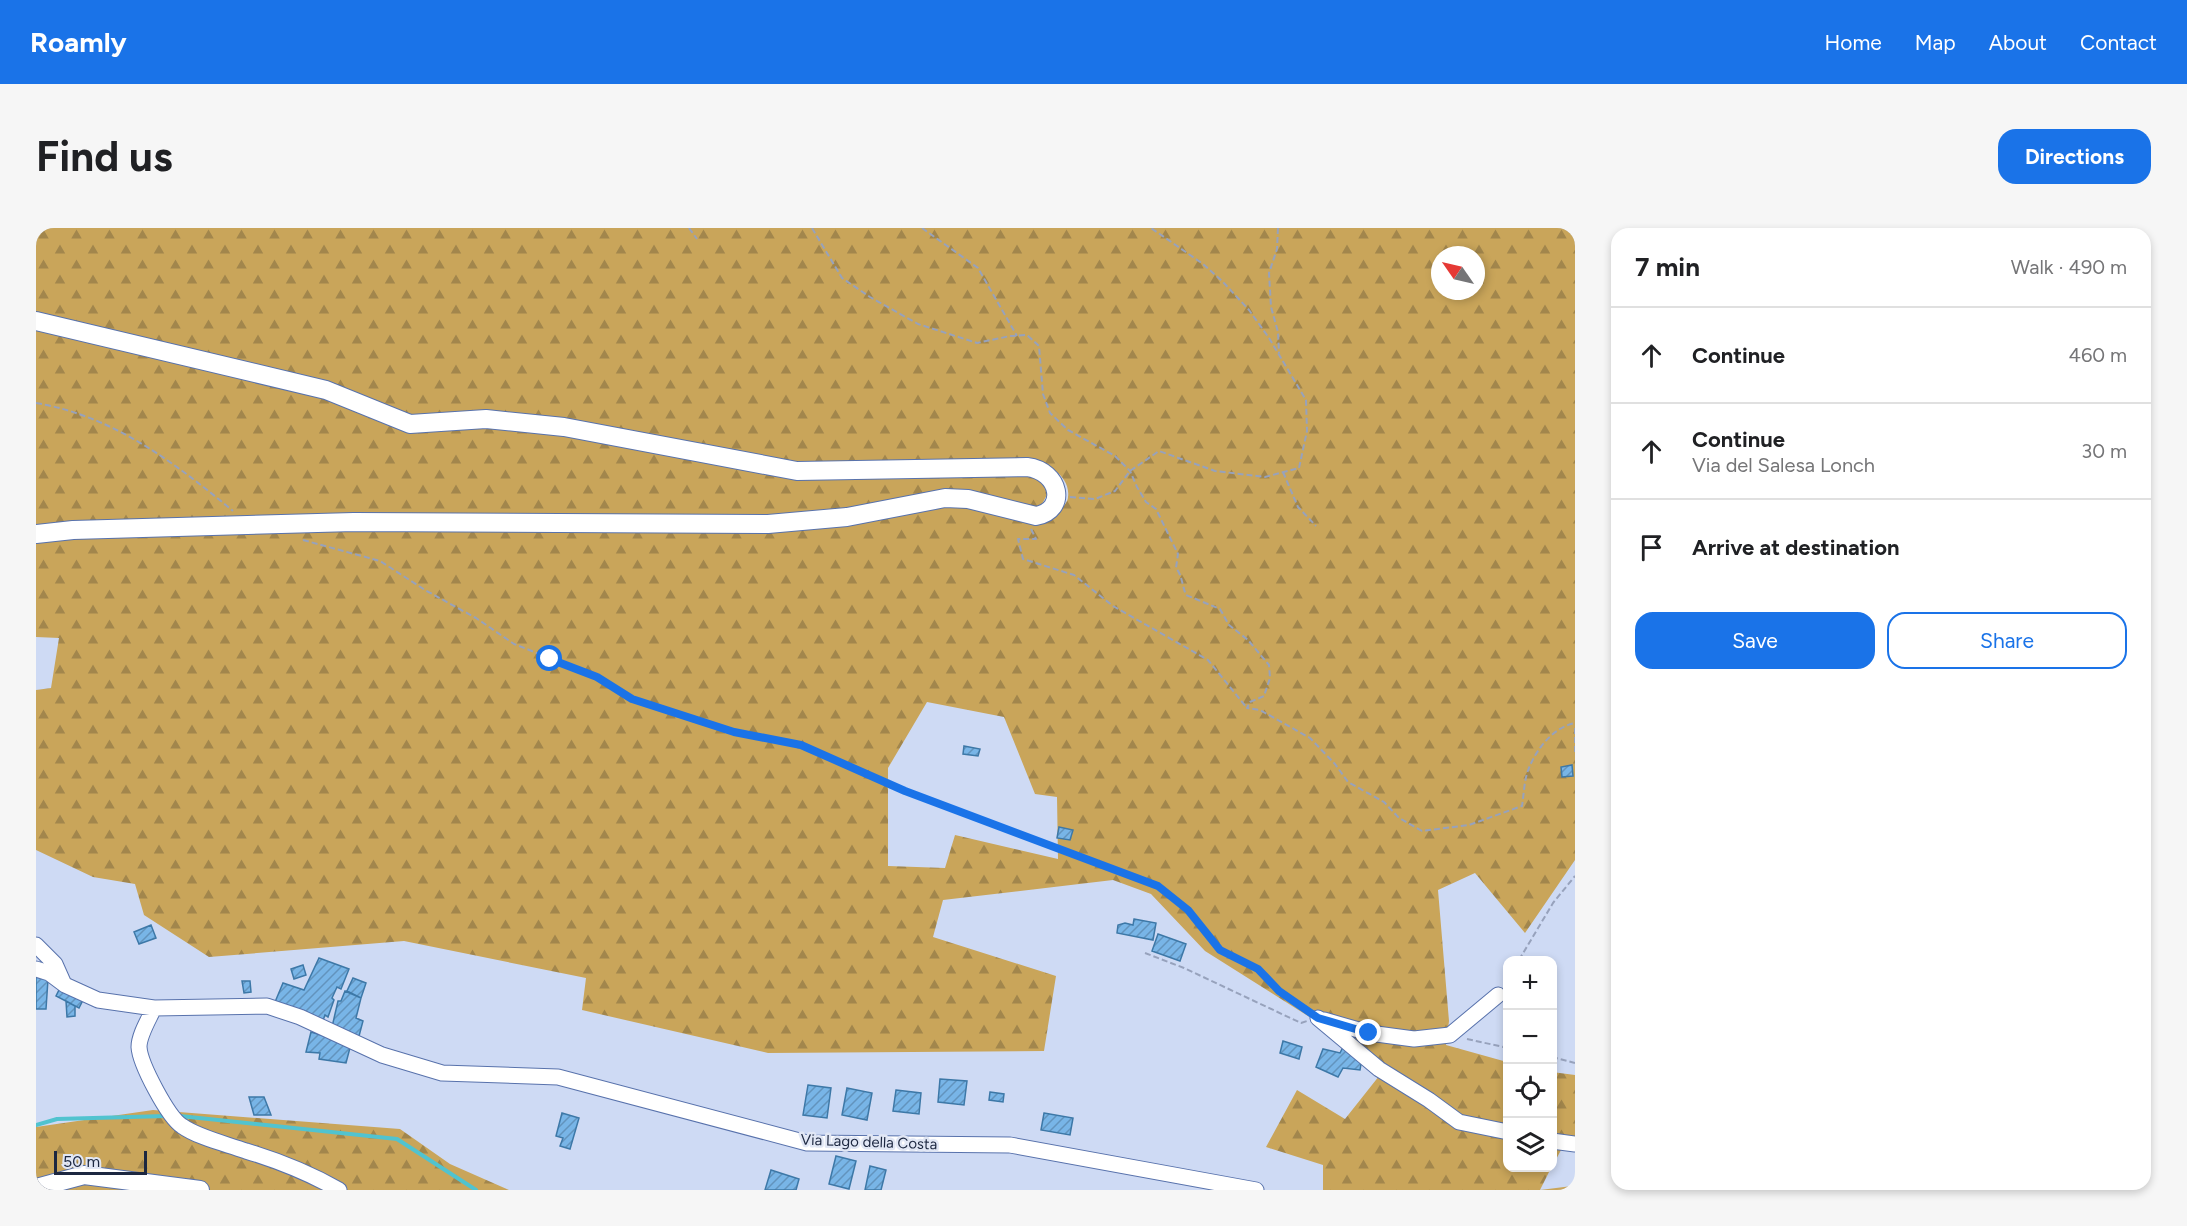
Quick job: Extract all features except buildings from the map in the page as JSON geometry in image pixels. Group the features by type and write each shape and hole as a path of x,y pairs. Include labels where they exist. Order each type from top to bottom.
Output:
{"main road":[{"path":"36,321 326,390 410,424 486,419 564,427 797,471 1027,467 1037,468 1049,476 1056,486 1052,508 1045,515 1036,516 968,499 945,498 847,517 768,524 354,522 73,530 36,534"},
{"path":"36,1188 84,1174 200,1190"}],"street":[{"path":"36,945 55,964 64,985"},
{"name":"Via Lago della Costa","path":"36,969 49,973 64,985 98,1000 154,1008 267,1006 300,1017 382,1055 442,1073 558,1077 807,1143 1010,1145 1256,1190"},
{"path":"1318,1018 1369,1033 1414,1040 1450,1035 1498,995"},
{"path":"154,1008 139,1046 151,1083 179,1124 212,1140 278,1161 314,1176 339,1190"},
{"path":"1318,1018 1379,1068 1430,1100 1459,1122 1503,1131"},
{"path":"1557,1142 1575,1144"}],"path":[{"path":"689,228 697,239"},
{"path":"812,228 842,278 918,324 977,343 1027,335 1039,346 1043,394 1050,413 1068,430 1114,456 1130,471 1146,502 1156,509 1178,554 1176,568 1180,573 1186,595 1220,609 1229,625 1248,640 1269,665 1270,678 1264,696 1250,702 1247,708"},
{"path":"922,228 978,268 1017,336"},
{"path":"1056,496 1095,499 1114,491 1130,471 1159,451 1215,471 1265,477 1299,468 1307,431 1306,400 1279,356 1249,310 1223,282 1203,264 1151,228"},
{"path":"1278,228 1277,249 1269,273 1271,307 1278,332 1279,356"},
{"path":"36,403 54,406 118,429 188,474 220,500"},
{"path":"1282,472 1298,507 1316,526"},
{"path":"1030,527 1036,539 1018,539 1023,559 1074,575 1113,606 1208,660 1247,708 1260,710 1310,738 1335,764 1348,783 1384,802 1399,818 1422,831 1469,825 1522,806 1528,769 1542,747 1556,730 1575,723"},
{"path":"297,538 380,561 425,590 476,618 514,644 597,677 632,699 734,732 801,745 905,791 1158,886 1188,910 1220,950 1258,969 1279,991 1318,1018"},
{"path":"1574,730 1575,753"},
{"path":"1521,956 1553,903 1575,876"},
{"path":"1145,952 1301,1023 1318,1018"},
{"path":"1450,1035 1503,1047"},
{"path":"1557,1059 1575,1063"}],"green space":[{"path":"36,228 1575,228 1575,860 1525,933 1475,873 1438,890 1449,1021 1446,1045 1503,1061 1503,1172 1549,1172 1540,1190 1323,1190 1323,1165 1266,1147 1297,1090 1345,1119 1387,1066 1205,951 1151,894 1113,880 943,900 933,937 1056,976 1044,1051 768,1053 582,1010 586,978 404,941 209,957 144,915 135,884 93,877 36,850 36,690 51,688 59,638 36,637 36,541 73,537 354,528 768,530 945,504 1059,513 1068,497 1068,489 1061,476 1041,463 1027,459 798,463 411,416 36,313","holes":["927,702 1004,717 1035,794 1057,797 1058,859 955,835 945,868 888,866 888,768"]},
{"path":"36,329 324,397 409,432 486,426 563,434 796,478 1026,474 1045,482 1049,491 1041,506 1028,509 996,498 768,517 36,526"},
{"path":"1557,1073 1575,1075 1575,1137 1568,1137 1557,1158"},
{"path":"153,1110 400,1129 450,1164 509,1190 36,1190 36,1127"},
{"path":"1572,1186 1575,1190 1540,1190"}],"waterway":[{"path":"36,1125 57,1119 166,1116"},
{"path":"180,1116 397,1139 476,1190"}],"route":[{"path":"550,659 597,677 632,699 734,732 801,745 905,791 1158,886 1188,910 1220,950 1258,969 1279,991 1318,1018 1369,1033"}]}
